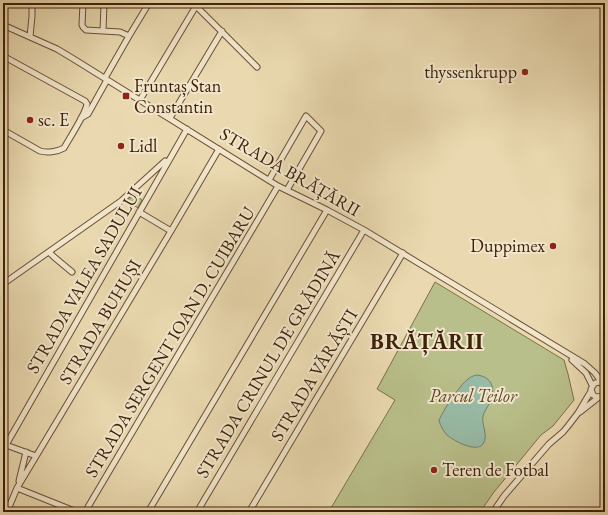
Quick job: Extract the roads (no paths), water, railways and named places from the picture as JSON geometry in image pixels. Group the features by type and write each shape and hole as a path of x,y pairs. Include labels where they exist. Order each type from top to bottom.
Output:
{"street":[{"path":"30,37 32,3"},
{"path":"83,3 83,27 86,30 120,32 129,36"},
{"path":"103,31 104,3"},
{"path":"80,119 88,114 129,36 149,3"},
{"path":"140,100 194,4 257,67"},
{"name":"STRADA BRĂȚĂRII","path":"3,25 65,53 278,186 327,210 403,253 589,367 603,385"},
{"path":"170,118 222,31"},
{"path":"3,56 85,101 87,104 87,107 64,148 61,150 45,152 40,151 3,130"},
{"path":"269,180 306,116 321,131 288,190"},
{"name":"STRADA VALEA SADULUI","path":"26,452 6,445 187,128"},
{"name":"STRADA BUHUȘI","path":"7,512 17,488 220,149"},
{"path":"3,284 121,201 169,158"},
{"name":"STRADA SERGENT IOAN D. CUIBARU","path":"85,512 278,186"},
{"path":"148,512 327,210"},
{"path":"139,212 171,231"},
{"name":"STRADA CRINUL DE GRĂDINĂ","path":"197,512 364,230"},
{"path":"49,252 72,272"},
{"name":"STRADA VĂRĂȘTI","path":"249,512 403,253"},
{"name":"STRADA BRĂȚĂRII","path":"561,350 586,373 593,395 603,396"},
{"path":"493,512 504,496 549,444 563,432 578,413 592,388 598,382 603,385"},
{"path":"578,413 603,396"},
{"path":"36,456 26,452 17,488 77,512"}],"place":[{"name":"thyssenkrupp","path":"525,72"},
{"name":"Fruntaș Stan Constantin","path":"126,96"},
{"name":"sc. E","path":"30,120"},
{"name":"Lidl","path":"121,146"},
{"name":"Duppimex","path":"553,246"},
{"name":"Teren de Fotbal","path":"434,470"}],"district":[{"name":"BRĂȚĂRII","path":"427,341"}],"park label":[{"name":"Parcul Teilor","path":"473,396"}]}
